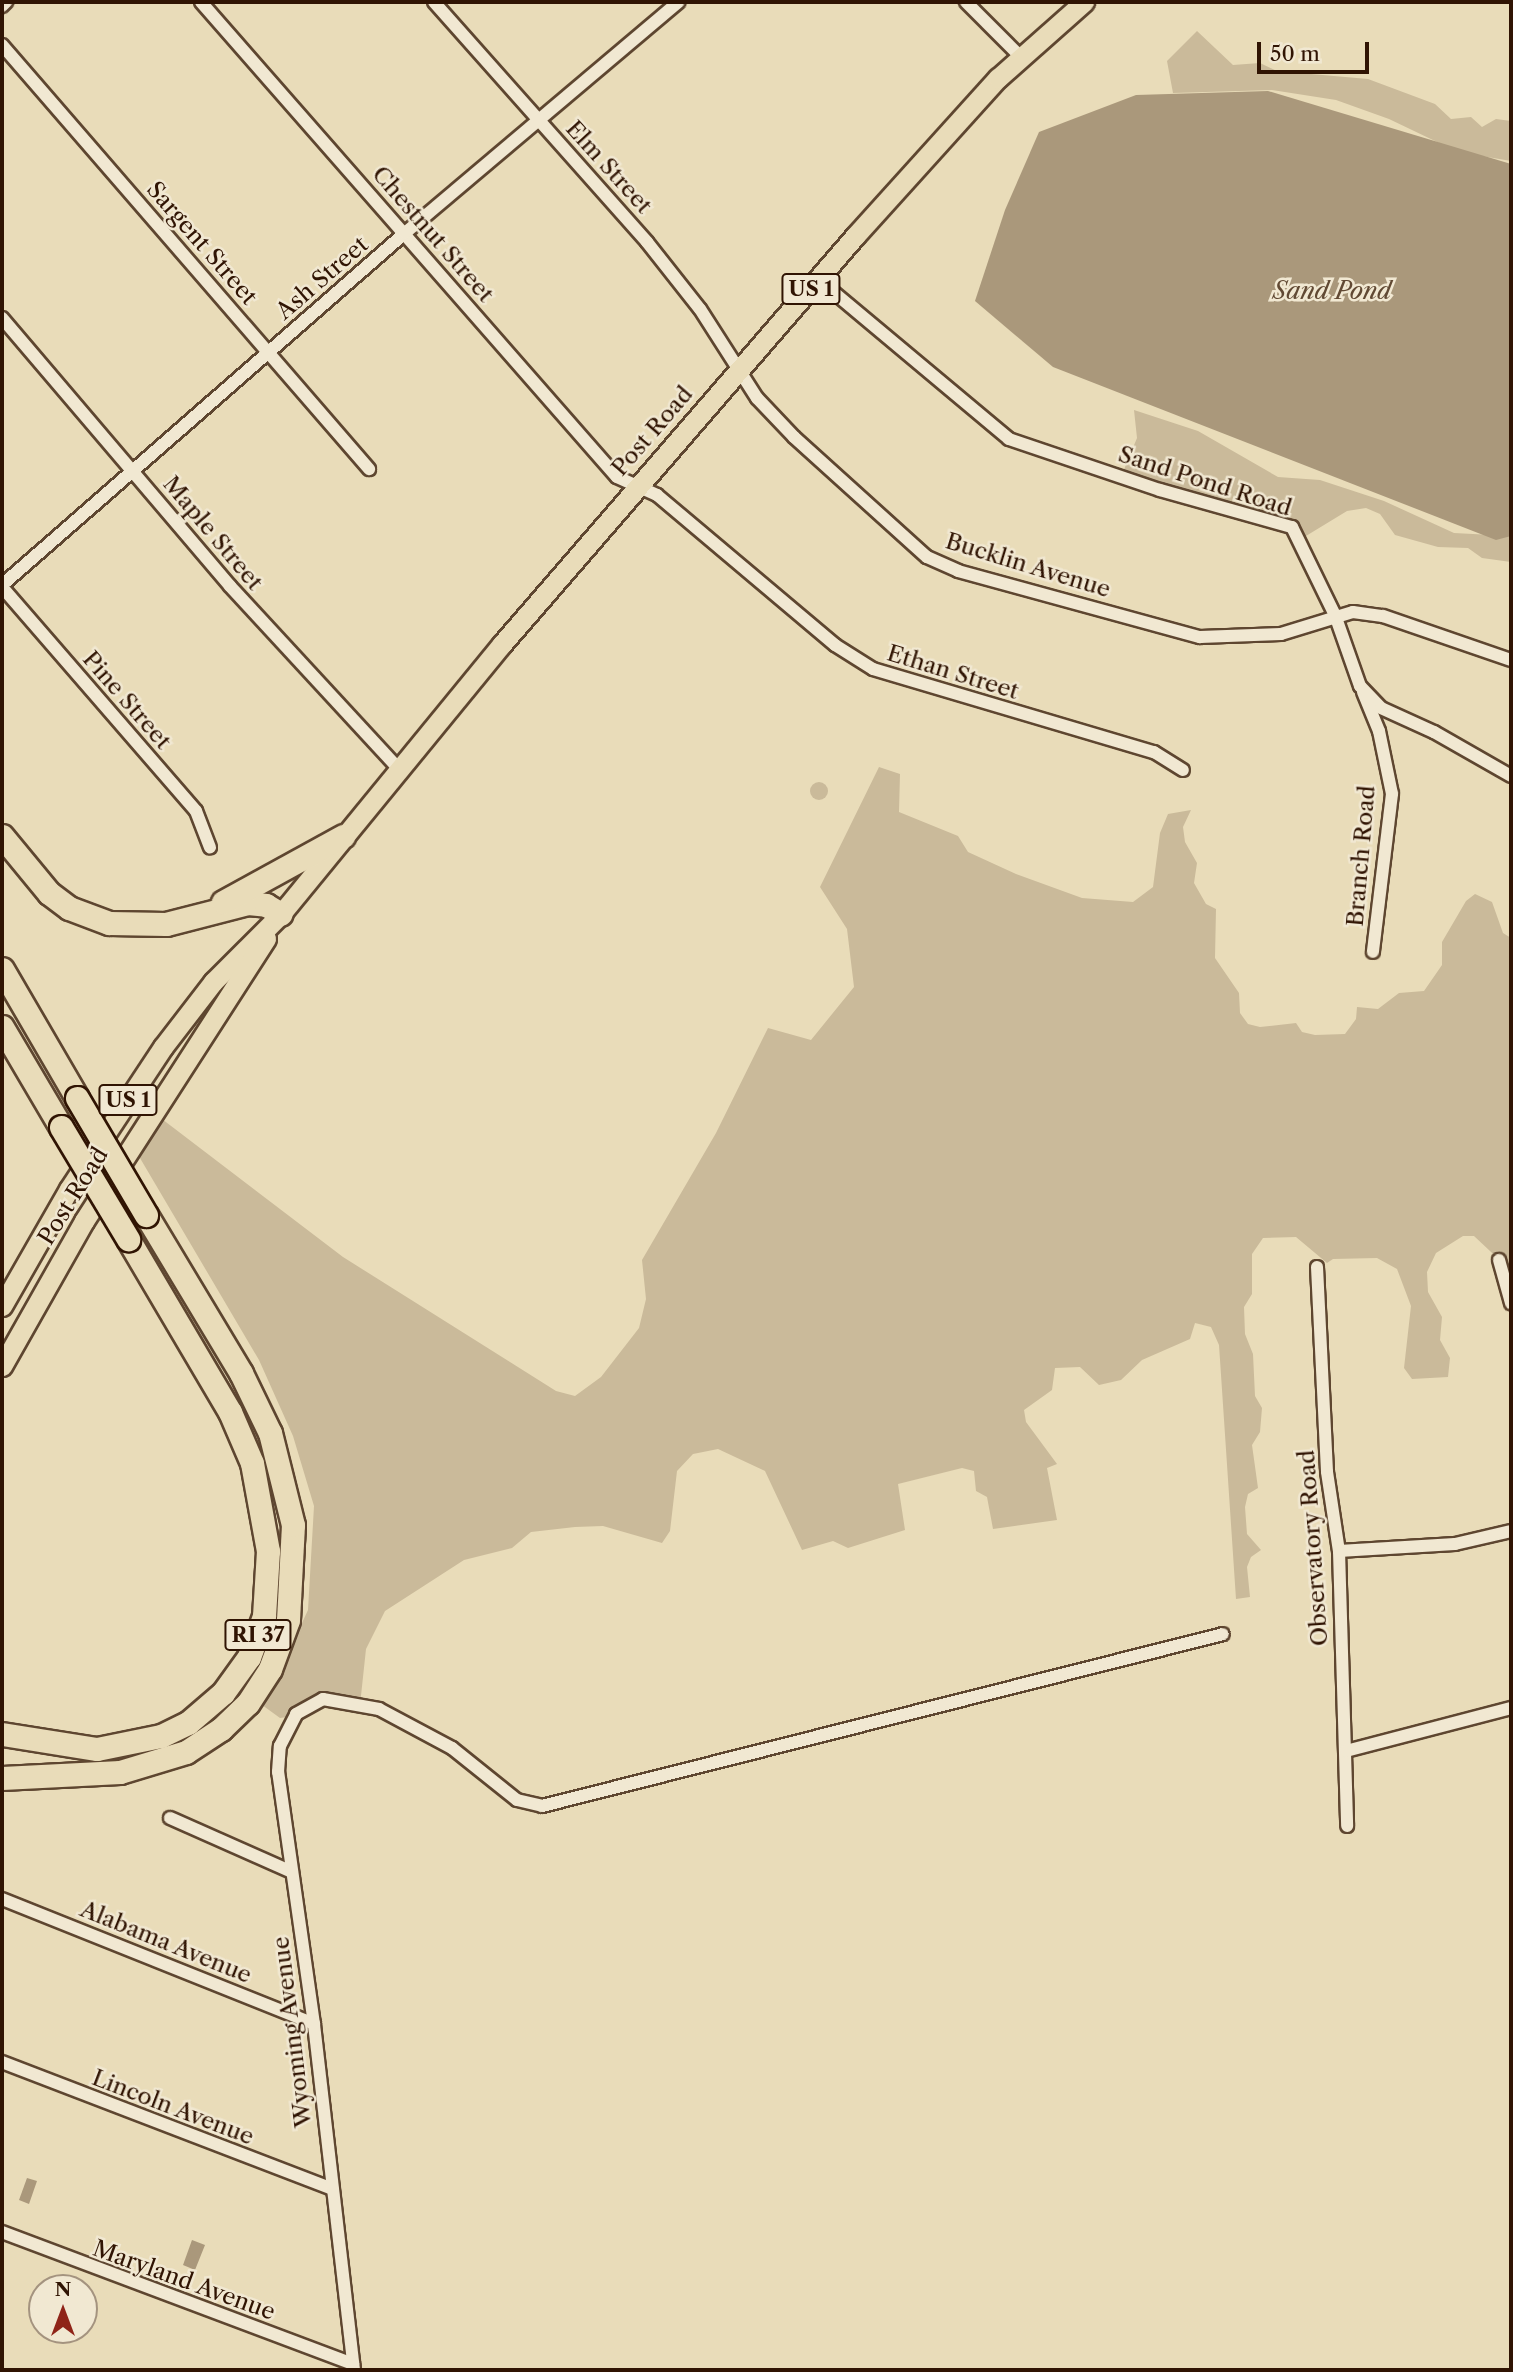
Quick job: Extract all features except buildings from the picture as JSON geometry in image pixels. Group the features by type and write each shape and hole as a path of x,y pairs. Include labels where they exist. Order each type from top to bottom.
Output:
{"highway":[{"path":"2,836 49,893 82,914 137,926 201,915 248,903 266,905 281,914"},
{"path":"201,915 343,836"},
{"path":"2,969 241,1373 270,1433 293,1525 288,1620 270,1668 248,1703 221,1729 186,1752 120,1772 2,1778"},
{"name":"RI 37","path":"2,1027 217,1389 246,1446 264,1513 266,1602 242,1670 213,1704 188,1723 146,1741 114,1748 52,1743"},
{"path":"2,1719 52,1743"},
{"path":"2,1734 52,1743"}],"main road":[{"name":"Post Road","path":"2,1306 69,1189 163,1046 212,982 281,914 399,769 737,370 1021,57 1084,2"},
{"name":"Post Road","path":"2,1366 83,1222 232,996 281,914"}],"street":[{"path":"2,6 6,2"},
{"name":"Chestnut Street","path":"201,2 612,472 637,486"},
{"name":"Elm Street","path":"434,2 681,285 737,370"},
{"path":"967,2 1021,57"},
{"name":"Ash Street","path":"2,586 405,233 673,3"},
{"name":"Sargent Street","path":"2,45 369,469"},
{"name":"Sand Pond Road","path":"819,280 1009,439 1068,461 1292,527 1335,615 1360,685 1381,708 1434,732 1511,776"},
{"name":"Maple Street","path":"2,318 286,650 399,769"},
{"name":"Bucklin Avenue","path":"737,370 794,437 903,537 927,556 958,571 1200,637 1281,634 1335,615 1353,612 1383,616 1511,660"},
{"name":"Ethan Street","path":"637,486 657,495 835,645 873,669 1154,752 1183,770"},
{"name":"Pine Street","path":"2,586 196,811 211,846"},
{"name":"Branch Road","path":"1360,685 1379,731 1392,794 1373,952"},
{"path":"1499,1260 1511,1303"},
{"name":"Observatory Road","path":"1317,1268 1327,1472 1339,1551 1347,1826"},
{"path":"1339,1551 1455,1544 1511,1531"},
{"name":"Wyoming Avenue","path":"354,2367 331,2188 314,2024 278,1760 288,1722 313,1701 356,1702 414,1724 517,1800 542,1806 1223,1634"},
{"path":"1346,1751 1511,1708"},
{"path":"170,1818 292,1872"},
{"name":"Alabama Avenue","path":"2,1899 314,2024"},
{"name":"Lincoln Avenue","path":"2,2062 331,2188"},
{"name":"Maryland Avenue","path":"2,2232 354,2367"}],"shaded area":[{"path":"1197,31 1233,65 1260,63 1277,71 1368,79 1435,104 1451,119 1471,117 1482,127 1496,119 1511,121 1511,161 1458,152 1389,119 1336,100 1272,90 1173,93 1167,61"},
{"path":"1134,410 1198,431 1278,477 1320,480 1384,501 1454,533 1511,536 1511,562 1482,558 1468,548 1438,547 1395,535 1380,514 1366,508 1347,511 1301,539 1292,527 1123,472 1137,438"},
{"path":"879,767 900,774 899,812 958,836 968,852 1016,874 1082,898 1133,902 1153,887 1160,833 1168,814 1191,810 1183,827 1185,842 1197,863 1194,883 1206,904 1216,909 1215,958 1239,993 1240,1013 1248,1024 1260,1027 1296,1023 1302,1032 1315,1035 1345,1034 1356,1019 1357,1007 1378,1009 1399,993 1424,991 1442,965 1442,942 1466,901 1475,894 1492,902 1503,933 1511,938 1511,1265 1506,1266 1474,1236 1463,1236 1436,1253 1427,1272 1428,1292 1442,1317 1440,1340 1450,1358 1448,1377 1412,1379 1404,1368 1411,1306 1397,1269 1377,1258 1333,1259 1327,1263 1296,1237 1263,1238 1252,1254 1252,1294 1244,1307 1245,1334 1253,1354 1255,1396 1262,1408 1260,1432 1252,1445 1258,1488 1248,1494 1245,1507 1247,1534 1261,1550 1251,1557 1247,1567 1250,1597 1236,1599 1219,1345 1211,1327 1195,1323 1190,1339 1142,1360 1121,1380 1099,1385 1080,1367 1055,1368 1052,1390 1024,1410 1026,1422 1057,1464 1047,1468 1057,1520 993,1529 987,1497 976,1491 974,1471 962,1468 898,1484 905,1530 848,1548 833,1541 802,1550 765,1471 718,1449 693,1454 677,1471 670,1531 662,1543 603,1526 575,1527 531,1532 512,1548 464,1560 385,1611 366,1649 360,1705 324,1703 301,1715 280,1718 258,1702 270,1692 308,1610 314,1506 293,1436 259,1360 137,1153 158,1116 343,1257 556,1391 575,1396 601,1377 639,1328 646,1299 642,1260 716,1133 768,1028 811,1040 854,987 847,929 820,887"},
{"path":"819,782 825,785 828,791 825,797 819,800 813,797 810,791 813,785"}],"water":[{"name":"Sand Pond","path":"1268,91 1511,164 1511,536 1496,540 1053,367 975,301 1005,210 1039,132 1136,95"},
{"path":"27,2178 37,2181 29,2204 19,2200"},
{"path":"192,2240 205,2245 195,2270 183,2265"}]}
